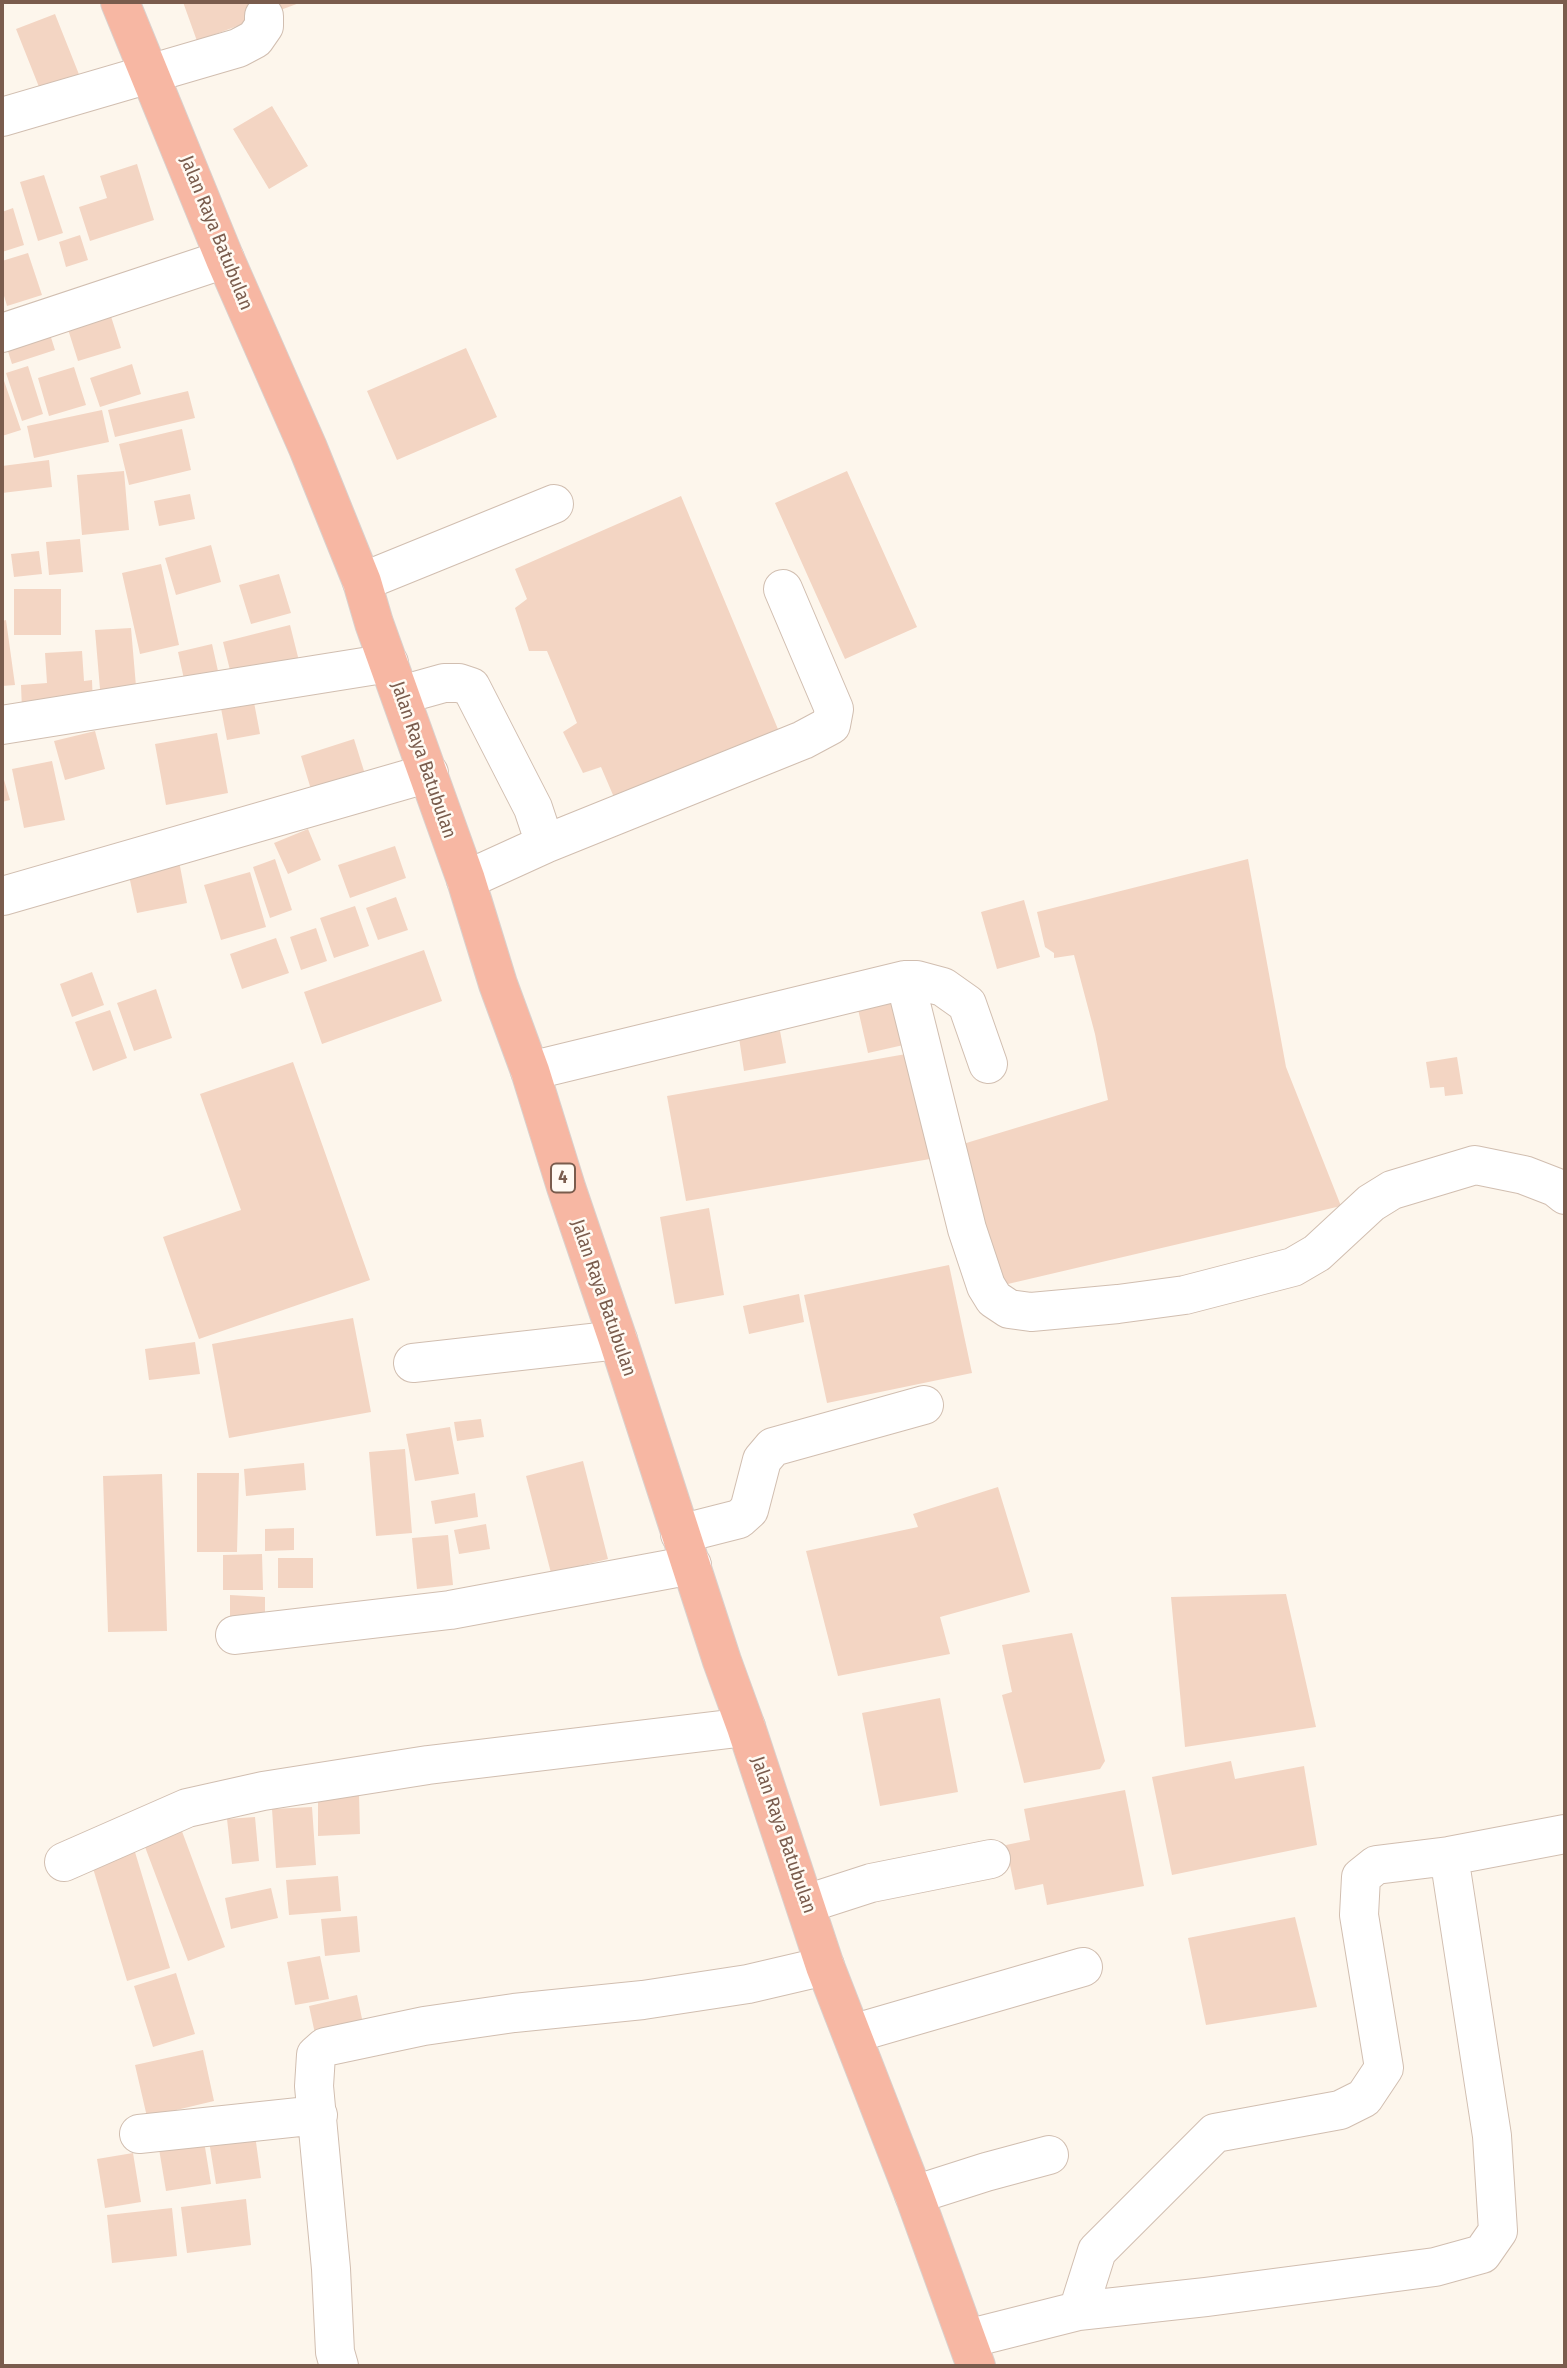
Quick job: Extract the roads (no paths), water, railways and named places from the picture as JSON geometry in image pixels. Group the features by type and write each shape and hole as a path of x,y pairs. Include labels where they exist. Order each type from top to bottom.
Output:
{"highway":[{"name":"Jalan Raya Batubulan","path":"120,2 362,582 466,880 498,984 530,1070 722,1661 825,1966 972,2353"}],"street":[{"path":"2,117 238,48 255,39 264,26 264,16"},
{"path":"2,333 225,259"},
{"path":"362,582 554,504"},
{"path":"466,880 545,844 803,740 831,725 834,709 783,589"},
{"path":"2,725 395,679 459,683 471,687 533,808 545,844"},
{"path":"3,895 429,773"},
{"path":"530,1070 917,979 943,986 967,1004 988,1064"},
{"path":"905,980 967,1230 986,1286 994,1299 1009,1309 1064,1309 1185,1295 1293,1267 1317,1253 1371,1203 1392,1190 1475,1165 1524,1175 1555,1186 1565,1195"},
{"path":"413,1363 618,1340"},
{"path":"236,1634 450,1610 686,1549 739,1519 749,1510 762,1460 773,1447 924,1405"},
{"path":"64,1862 187,1808 263,1791 428,1765 746,1727"},
{"path":"1078,2311 1097,2251 1215,2133 1340,2110 1364,2098 1384,2068 1359,1915 1361,1877 1376,1865 1449,1856 1565,1834"},
{"path":"972,2353 1078,2311 1435,2267 1482,2254 1498,2231 1492,2136 1449,1856"},
{"path":"806,1904 871,1883 991,1859"},
{"path":"339,2366 335,2352 314,2086 316,2055 325,2047 436,2024 643,2000 748,1984 825,1966"},
{"path":"852,2034 1083,1966"},
{"path":"139,2134 318,2115"},
{"path":"914,2195 1049,2155"}]}
